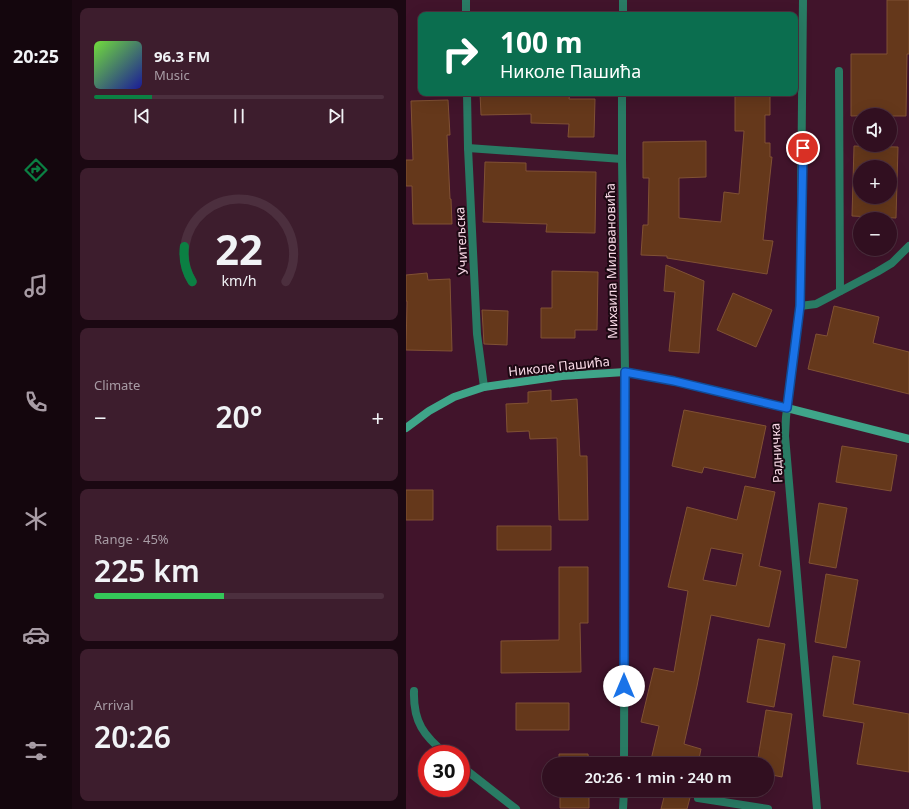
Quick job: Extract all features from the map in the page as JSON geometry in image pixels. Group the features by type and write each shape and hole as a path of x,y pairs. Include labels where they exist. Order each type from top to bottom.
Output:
{"street":[{"path":"466,0 466,12"},
{"path":"623,0 623,12"},
{"name":"Радничка","path":"803,0 800,306 787,408 786,436 817,809"},
{"path":"839,71 840,291"},
{"name":"Учитељска","path":"467,96 468,148 477,334 484,387"},
{"name":"Михаила Миловановића","path":"622,96 625,372 624,757"},
{"path":"468,148 622,159"},
{"path":"800,306 816,304 892,263 909,246"},
{"name":"Николе Пашића","path":"406,428 429,410 454,397 484,387 562,376 625,372 674,381 909,439"},
{"path":"414,692 414,711 422,729 434,745"},
{"path":"470,773 516,809"},
{"path":"624,797 624,809"},
{"path":"698,798 768,809"}],"building":[{"path":"887,0 909,0 909,54 907,54 906,116 897,116 897,108 853,108 853,116 851,116 851,54 887,54"},
{"path":"480,96 570,96 569,99 595,99 594,137 568,137 569,124 531,123 531,114 481,115"},
{"path":"735,96 770,96 770,115 765,115 765,143 770,143 770,157 772,157 763,240 773,241 767,274 667,258 667,256 641,255 643,225 648,225 649,178 643,178 643,142 706,141 706,177 679,178 679,218 721,222 724,192 739,194 744,131 735,131"},
{"path":"448,100 450,135 447,135 452,224 413,224 412,186 406,186 406,160 413,160 411,101"},
{"path":"898,147 897,182 897,160 854,160 854,152 897,152"},
{"path":"485,162 526,163 526,171 596,172 595,233 546,232 547,224 483,222"},
{"path":"853,181 853,204 896,204 896,212 853,212 852,216"},
{"path":"666,265 704,281 699,353 669,351 675,292 664,291"},
{"path":"552,271 598,272 597,330 575,330 575,338 541,338 541,308 552,308"},
{"path":"427,273 428,280 450,279 452,351 406,350 406,275"},
{"path":"733,293 772,310 756,347 717,330"},
{"path":"834,306 879,317 873,343 909,352 909,394 808,369 816,334 827,336"},
{"path":"482,310 508,311 507,345 484,344"},
{"path":"551,390 551,401 577,399 580,456 587,456 588,520 559,520 557,438 530,439 529,431 507,432 506,404 528,403 528,392"},
{"path":"684,410 766,426 755,478 704,467 702,473 672,466"},
{"path":"842,446 897,455 891,491 836,482"},
{"path":"745,486 775,492 759,566 781,571 769,627 711,615 684,744 701,749 699,757 652,757 659,726 641,722 654,668 674,672 688,591 668,587 687,507 737,520","holes":["711,548 743,554 736,586 703,580"]},
{"path":"406,490 433,490 433,520 406,520"},
{"path":"819,503 847,508 836,568 809,563"},
{"path":"497,526 551,526 551,550 497,550"},
{"path":"559,567 588,567 588,623 580,623 581,672 501,673 501,641 559,640"},
{"path":"826,574 858,580 846,648 815,642"},
{"path":"758,639 785,644 774,707 747,702"},
{"path":"833,656 860,661 853,704 909,714 909,772 857,764 864,723 823,716"},
{"path":"516,703 569,703 569,730 516,730"},
{"path":"766,710 792,714 782,777 774,775 774,757 758,757"},
{"path":"559,754 588,754 588,757 559,757"},
{"path":"560,797 589,797 589,808 560,808"},
{"path":"664,797 690,797 687,809 661,809"}],"route":[{"path":"624,686 625,372 674,381 787,408 800,306 803,148"}]}
